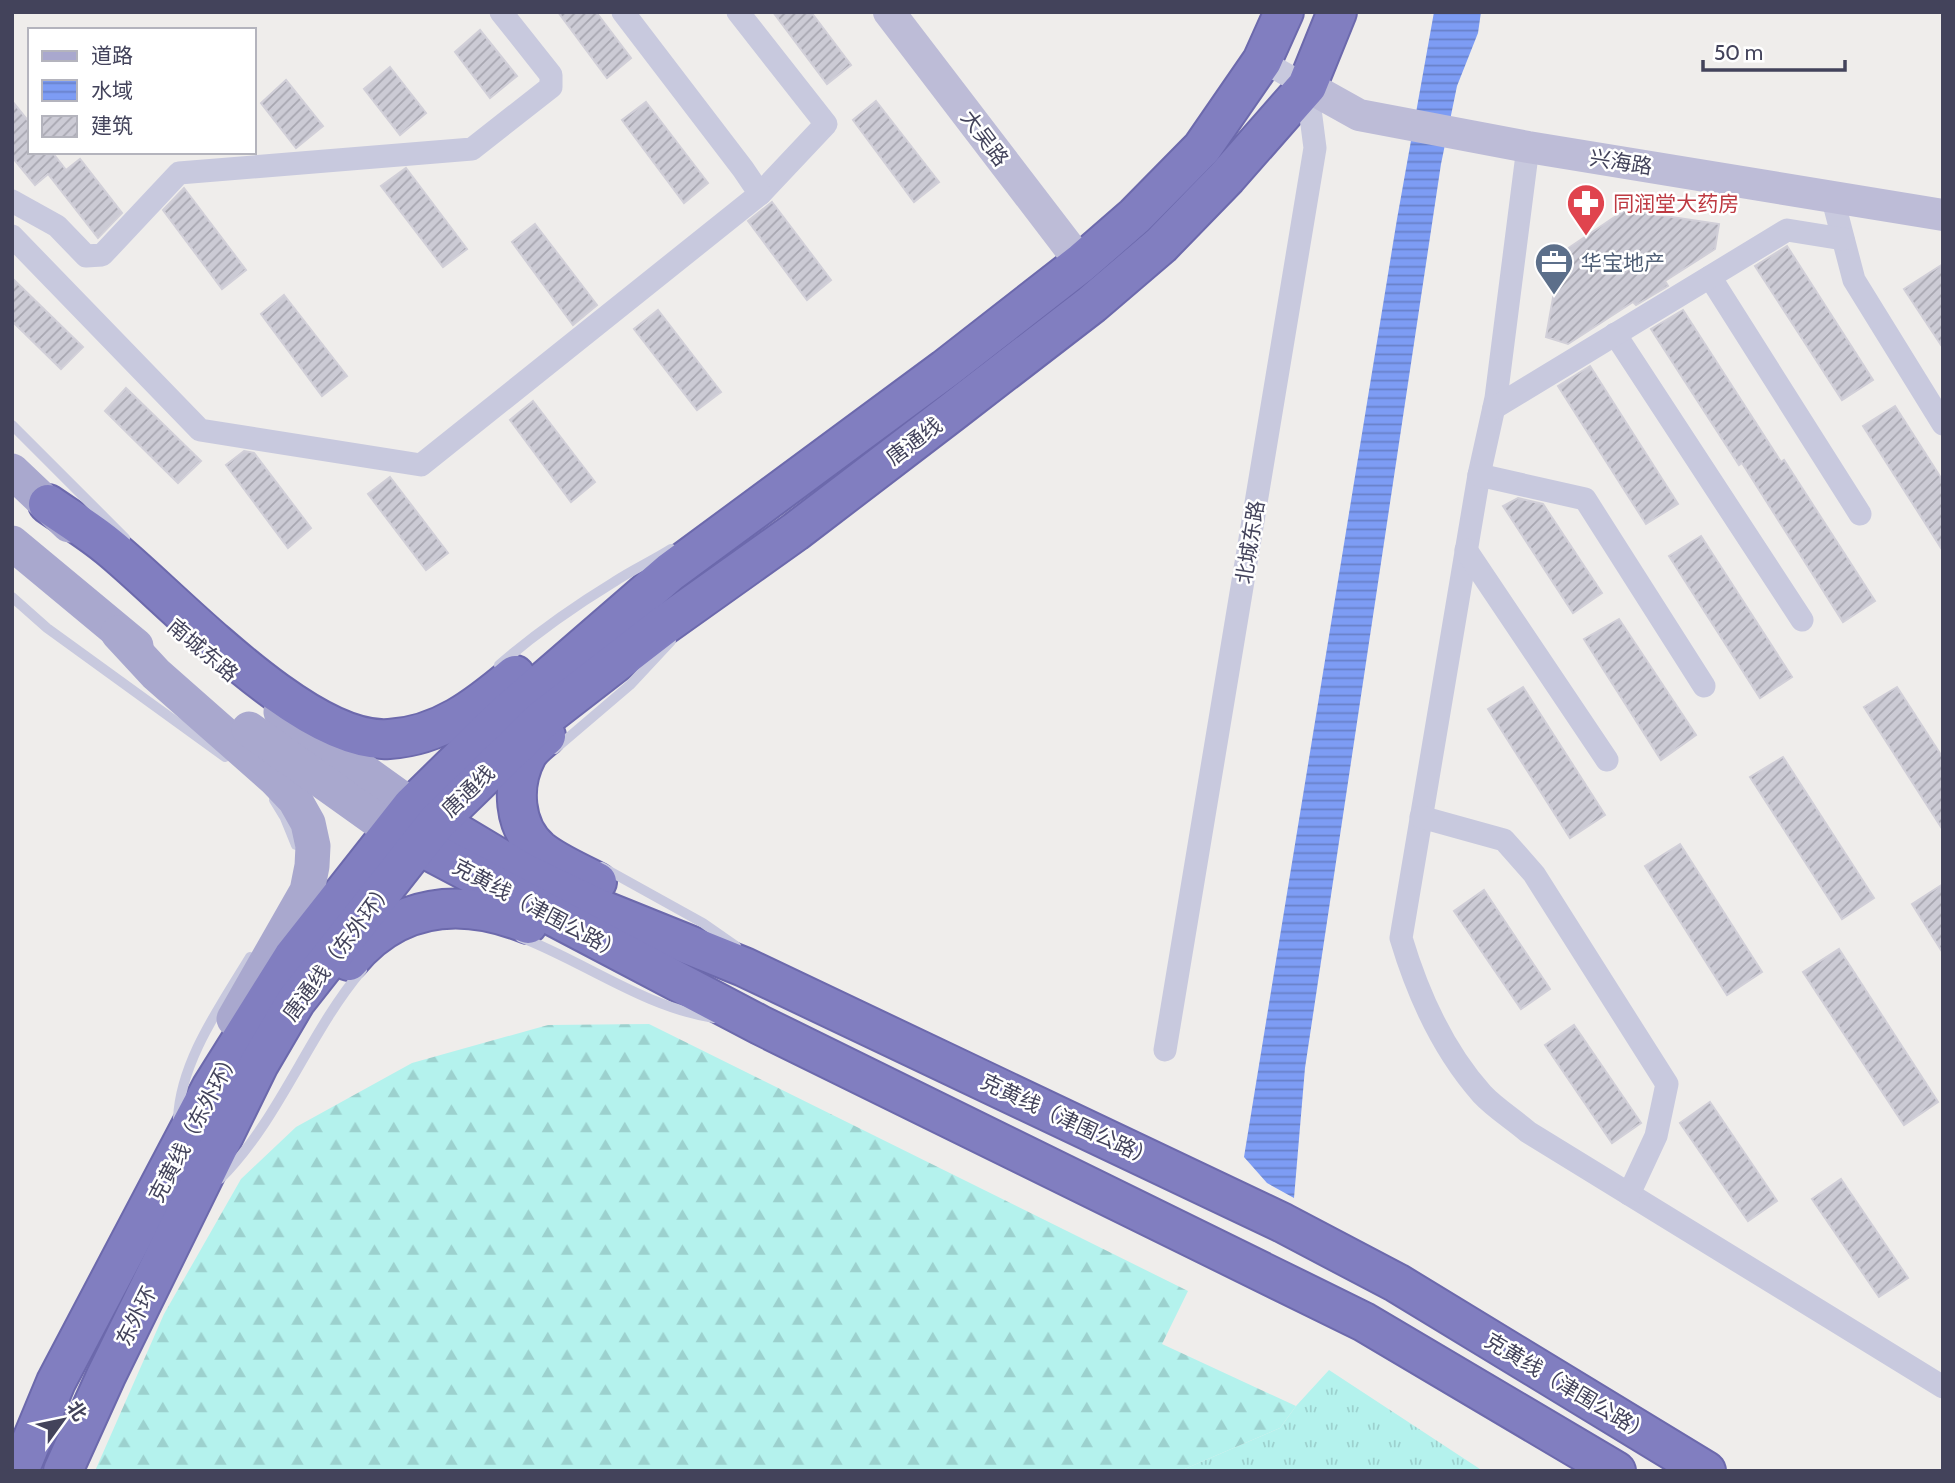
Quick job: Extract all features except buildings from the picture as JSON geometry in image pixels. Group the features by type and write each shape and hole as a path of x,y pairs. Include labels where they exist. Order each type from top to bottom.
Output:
{"highway":[{"name":"唐通线","path":"415,826 505,715 678,556 764,503 945,369 1081,263 1135,216 1202,148 1262,61 1284,12"},
{"name":"唐通线","path":"415,826 543,719 671,630 1092,304 1161,245 1227,177 1307,86 1337,12"},
{"path":"48,504 107,546 264,682 331,727 362,737 388,739 415,735 443,726 488,698 560,638 678,556"},
{"path":"671,630 527,754 517,786 518,815 527,835 541,850 745,958"},
{"name":"克黄线（津围公路）","path":"415,826 595,907 745,958 809,998 1283,1223 1397,1283 1706,1471"},
{"name":"克黄线（津围公路）","path":"415,826 693,990 1364,1322 1616,1471"},
{"name":"克黄线（东外环）","path":"19,1471 57,1382 195,1158 211,1088 293,957 415,826"},
{"name":"唐通线（东外环）","path":"195,1158 259,1064 296,1001 415,826"},
{"path":"195,1158 355,954 377,933 405,918 435,909 462,907 487,910 693,990"},
{"name":"东外环","path":"63,1471 106,1376 190,1208 195,1158"}],"main road":[{"name":"南城东路","path":"12,471 168,621 415,826"},
{"name":"南城东路","path":"12,543 118,633 415,826"},
{"path":"118,633 156,674 274,778 295,800 308,823 312,866 307,891 231,1026 220,1052 211,1088"}],"street":[{"path":"12,201 57,226 86,256 102,255 178,173 472,149 551,87 551,75 501,12"},
{"path":"623,12 760,194"},
{"path":"12,236 200,430 421,466 760,194 826,124 738,12"},
{"name":"大吴路","path":"889,12 1081,263"},
{"path":"1262,61 1307,86"},
{"name":"兴海路","path":"1307,86 1359,115 1528,147 1943,215"},
{"name":"北城东路","path":"1166,1050 1315,148 1307,86"},
{"path":"1528,147 1494,408 1479,475 1401,938 1415,985 1448,1048 1483,1095 1528,1132 1943,1387"},
{"path":"1832,196 1854,280 1941,416"},
{"path":"1494,408 1787,230 1843,239"},
{"path":"1710,276 1860,514"},
{"path":"1615,334 1802,620"},
{"path":"1479,475 1585,499 1704,686"},
{"path":"1466,550 1607,760"},
{"path":"1421,817 1504,840 1534,874 1667,1084 1656,1136 1629,1194"}],"lane":[{"path":"12,425 136,549"},
{"path":"719,520 764,503"},
{"path":"702,613 766,563 795,532"},
{"path":"492,672 524,643 616,580 678,556"},
{"path":"12,597 47,628 233,764"},
{"path":"549,755 630,685 671,630"},
{"path":"265,790 285,818 296,840 297,852"},
{"path":"594,864 704,923 745,958"},
{"path":"505,932 690,1014 760,1025"},
{"path":"195,1158 178,1115 181,1092 217,1008 258,944"},
{"path":"190,1208 243,1154 345,989 373,959"}],"green space":[{"path":"649,1024 1188,1291 1162,1344 1296,1406 1280,1428 1180,1471 95,1471 164,1314 241,1179 296,1127 412,1063 548,1025"},
{"path":"1329,1370 1483,1471 1180,1471 1280,1428"}],"water":[{"path":"1434,12 1481,12 1478,33 1457,86 1441,164 1305,1068 1294,1198 1267,1183 1244,1157 1397,219"}],"place":[{"name":"同润堂大药房","path":"1586,237"},
{"name":"华宝地产","path":"1554,296"}]}
